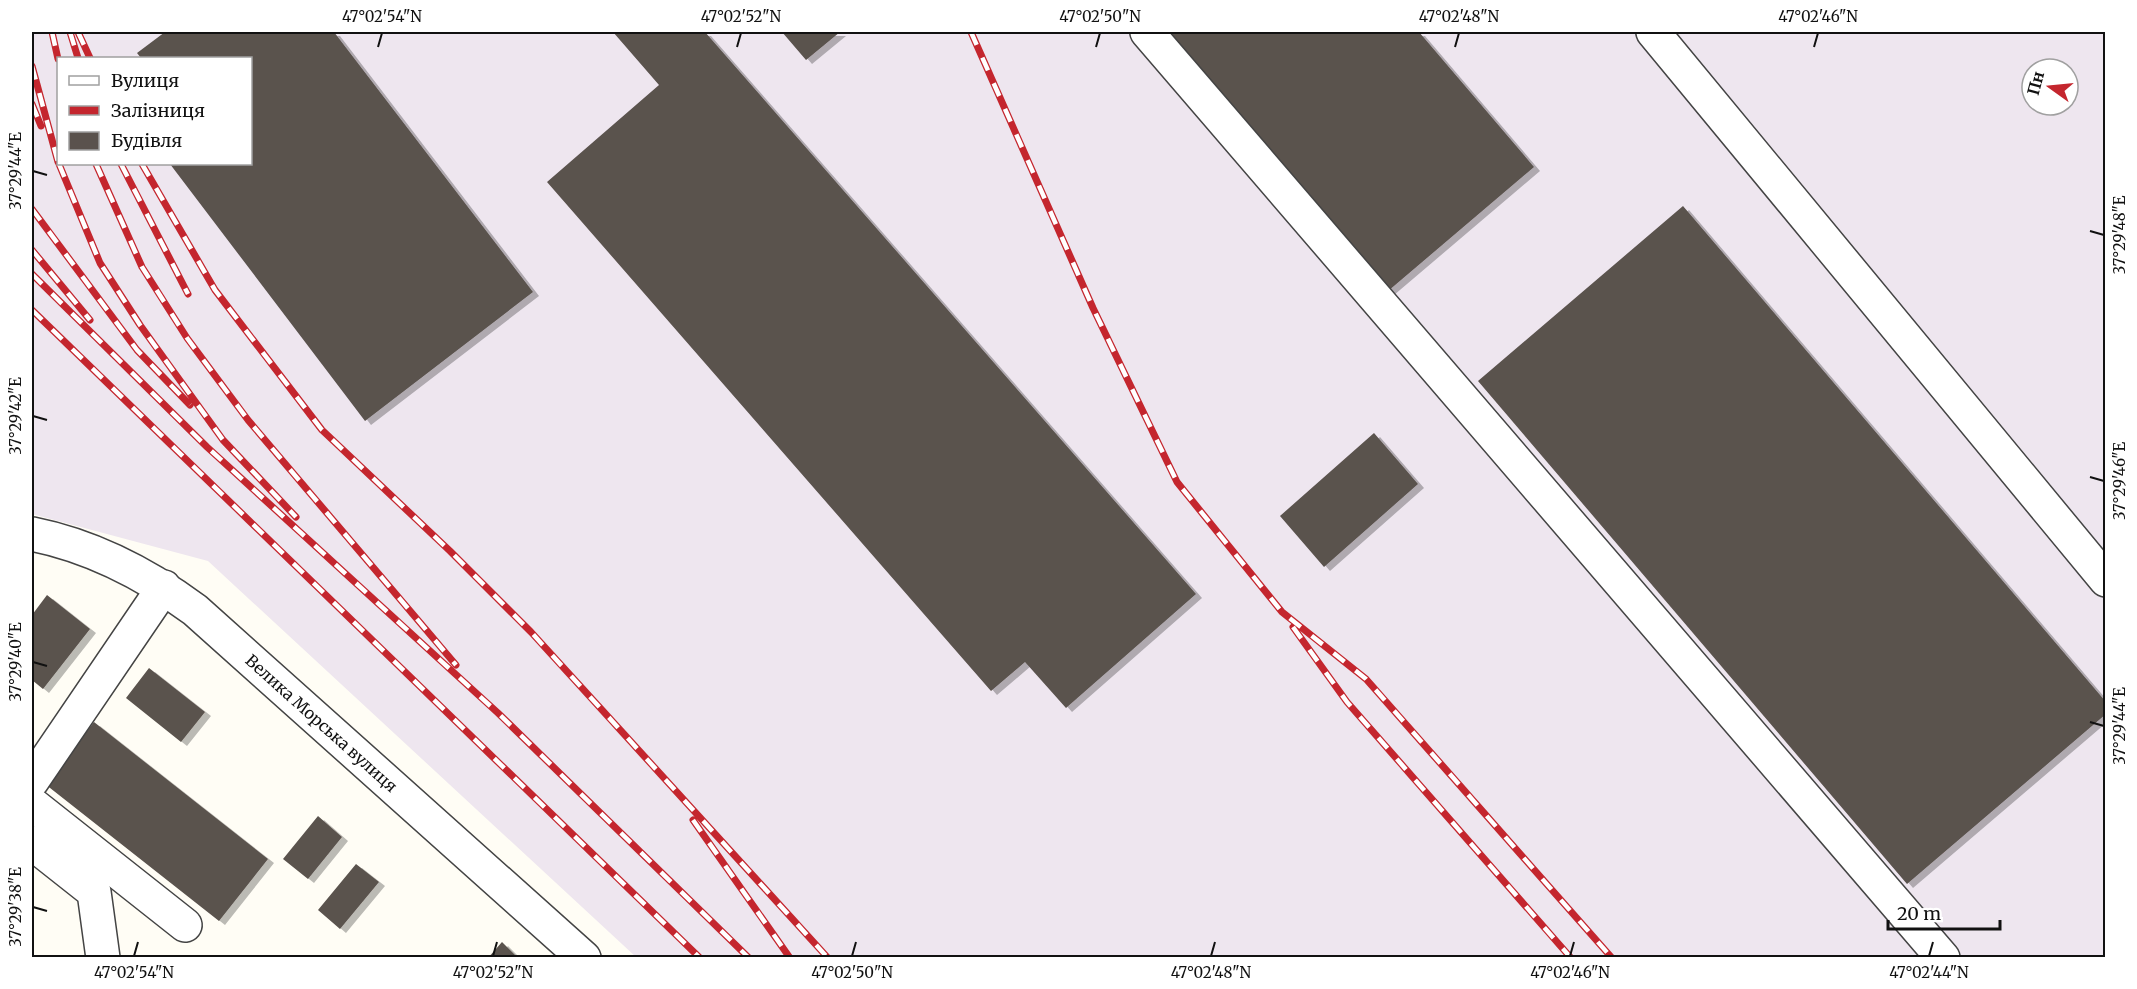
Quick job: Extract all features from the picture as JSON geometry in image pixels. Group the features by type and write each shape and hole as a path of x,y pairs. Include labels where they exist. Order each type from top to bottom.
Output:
{"street":[{"path":"1147,32 1943,957"},
{"path":"1653,32 2106,580"},
{"name":"Велика Морська вулиця","path":"32,534 111,559 164,587 195,610 584,957"},
{"path":"32,781 164,587"},
{"path":"32,804 185,925"},
{"path":"32,843 94,892 103,957"}],"shaded area":[{"path":"32,32 2105,32 2105,957 636,957 208,561 32,514"}],"building":[{"path":"165,32 334,32 533,292 365,421 171,165 252,165 252,57 140,57 137,53"},
{"path":"613,32 705,32 1196,594 1066,708 1025,662 991,691 547,182 659,85"},
{"path":"782,32 840,32 806,60"},
{"path":"1157,32 1419,32 1534,167 1381,297"},
{"path":"1683,206 2106,702 2106,714 1907,884 1478,381"},
{"path":"1374,433 1418,484 1324,567 1280,516"},
{"path":"47,595 90,629 43,689 32,680 32,615"},
{"path":"149,668 205,712 181,742 126,698"},
{"path":"94,722 268,859 219,921 45,784"},
{"path":"318,816 342,837 308,879 283,859"},
{"path":"356,864 379,882 340,929 318,910"},
{"path":"502,942 518,958 488,958"}],"railway":[{"path":"52,32 58,57"},
{"path":"70,32 78,57"},
{"path":"78,32 90,57"},
{"path":"971,32 1093,308 1177,482 1282,612 1366,679 1612,958"},
{"path":"32,66 57,158"},
{"path":"32,104 41,126"},
{"path":"59,165 100,263 140,325 223,440 296,517"},
{"path":"96,165 142,267 187,338 248,420 456,665"},
{"path":"122,165 188,294"},
{"path":"143,165 215,290 322,430 450,551 531,632 828,958"},
{"path":"32,209 137,350 190,405"},
{"path":"32,250 90,320"},
{"path":"32,274 207,447 498,713 749,958"},
{"path":"32,310 700,958"},
{"path":"1293,627 1347,702 1571,958"},
{"path":"693,820 790,958"}]}
